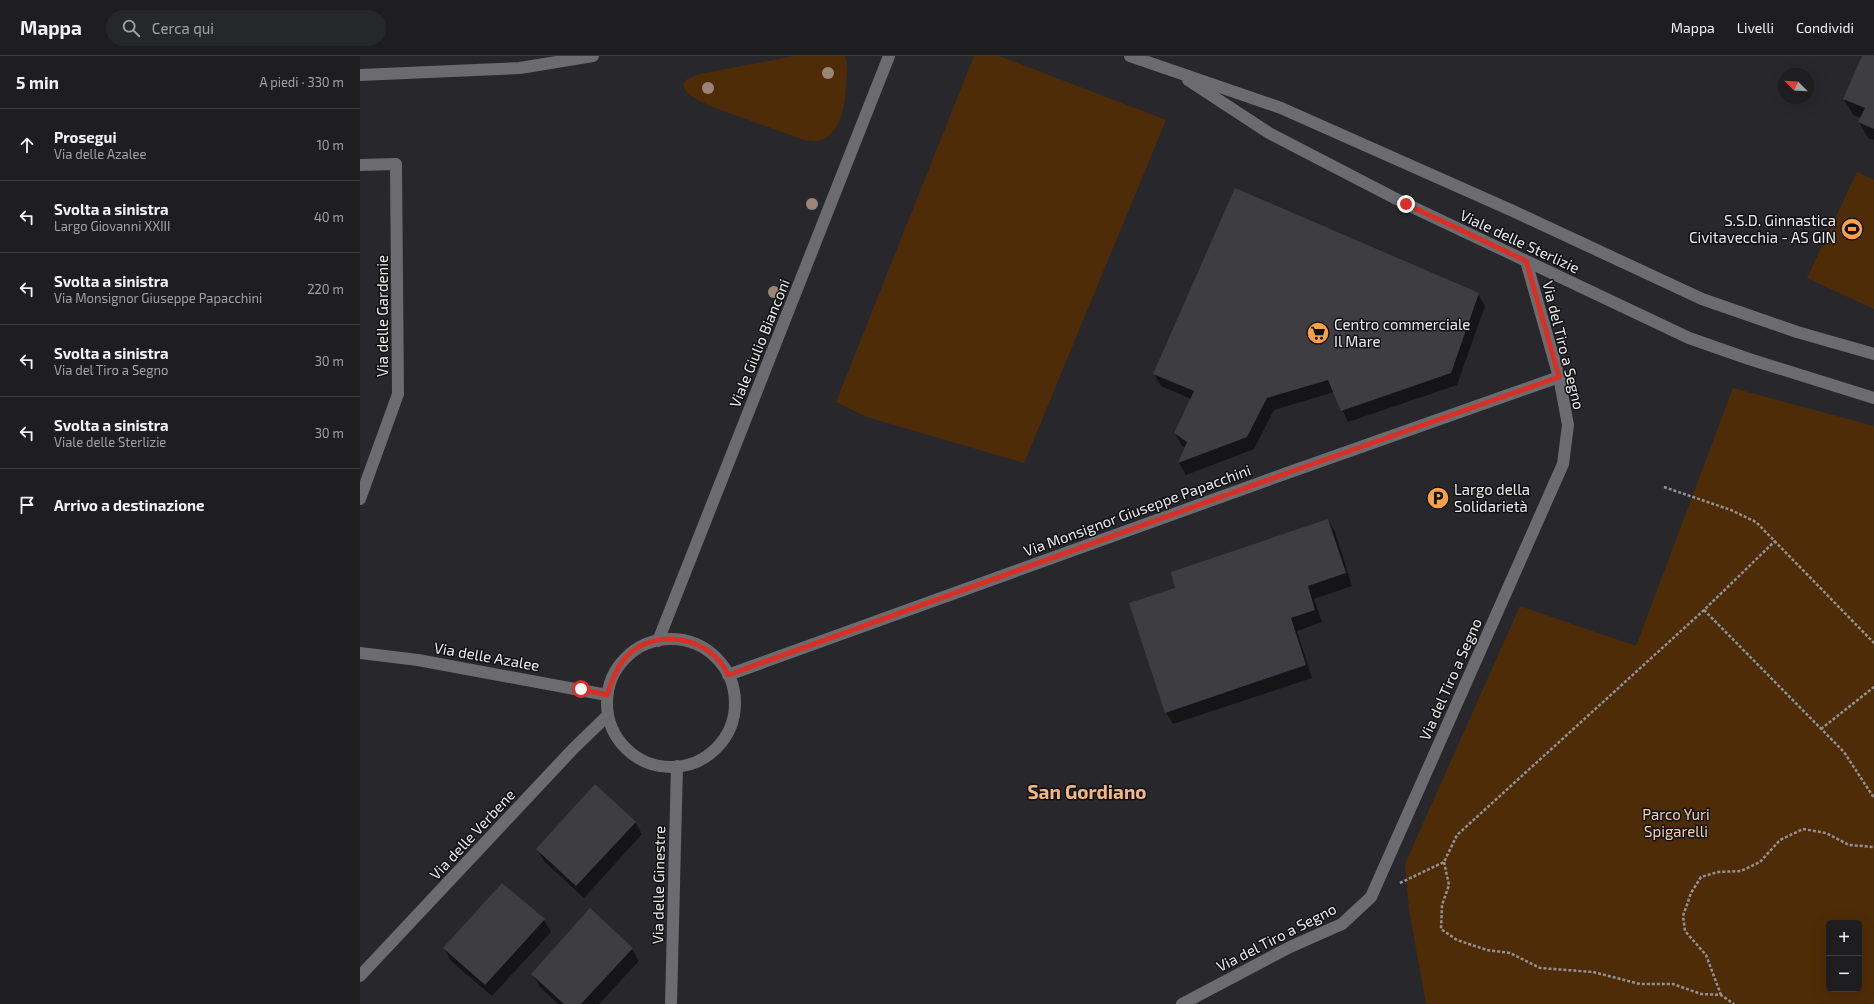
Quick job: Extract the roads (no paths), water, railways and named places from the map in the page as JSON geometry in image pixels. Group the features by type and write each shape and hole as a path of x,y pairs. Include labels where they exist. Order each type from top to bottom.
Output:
{"street":[{"path":"360,75 520,68 593,56"},
{"name":"Viale Giulio Bianconi","path":"658,641 889,56"},
{"name":"Viale delle Sterlizie","path":"1130,56 1281,108 1506,208 1702,299 1797,332 1874,354"},
{"name":"Viale delle Sterlizie","path":"1172,70 1269,133 1406,204 1689,338 1749,359 1874,398"},
{"name":"Via delle Gardenie","path":"360,165 396,164 398,394 360,499"},
{"name":"Via del Tiro a Segno","path":"1182,1004 1290,947 1342,924 1371,897 1563,464 1568,425 1559,377 1526,261"},
{"name":"Via Monsignor Giuseppe Papacchini","path":"728,675 1297,469 1559,377"},
{"path":"668,638 689,641 709,651 724,668 728,675 733,688 735,710 730,729 718,746 702,759 684,766 663,766 644,761 627,750 615,734 608,715 607,695 614,674 627,656 646,644 668,638"},
{"name":"Via delle Azalee","path":"360,653 418,660 607,695"},
{"name":"Via delle Verbene","path":"360,976 573,749 608,715"},
{"name":"Via delle Ginestre","path":"671,1004 677,766"}],"place":[{"name":"S.S.D. Ginnastica Civitavecchia - AS GIN","path":"1852,229"},
{"name":"Centro commerciale Il Mare","path":"1318,333"},
{"name":"Largo della Solidarietà","path":"1438,498"}],"district":[{"name":"San Gordiano","path":"1087,791"}],"park label":[{"name":"Parco Yuri Spigarelli","path":"1676,822"}]}
